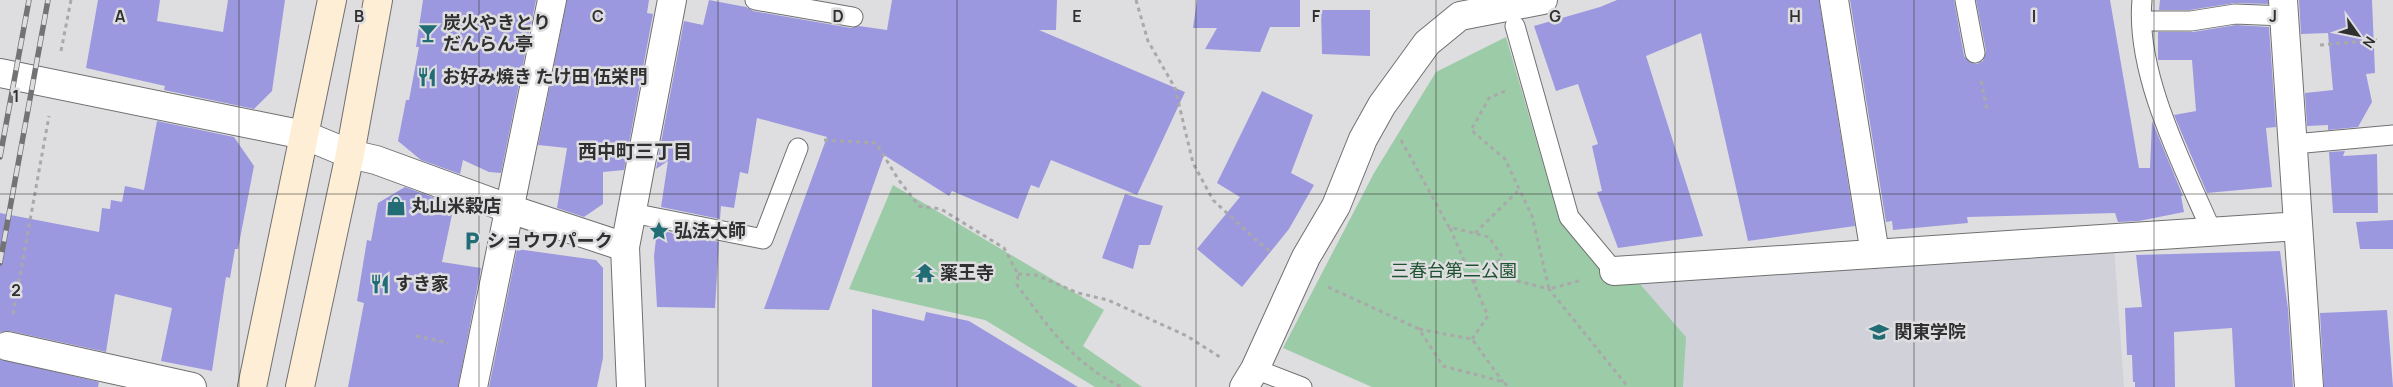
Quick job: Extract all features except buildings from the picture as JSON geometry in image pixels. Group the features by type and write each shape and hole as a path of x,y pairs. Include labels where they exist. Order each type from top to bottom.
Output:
{"main road":[{"path":"252,387 332,0"},
{"path":"300,387 350,154 378,0"}],"street":[{"path":"473,387 552,0"},
{"path":"631,387 625,247 672,0"},
{"path":"1249,378 1299,273 1336,206 1363,139 1382,105 1427,42 1458,8 1543,0"},
{"path":"1834,0 1875,254"},
{"path":"2284,8 2309,387"},
{"path":"0,72 304,135 350,154 376,160 510,209 625,247"},
{"path":"1614,272 2298,226"},
{"path":"7,346 192,387"}],"lane":[{"path":"755,0 853,17"},
{"path":"1965,0 1975,53"},
{"path":"2142,0 2142,21 2146,55 2162,117 2212,232"},
{"path":"2142,21 2191,21 2284,8"},
{"path":"1515,26 1569,217 1614,272"},
{"path":"2294,144 2393,135"},
{"path":"632,213 763,239 798,148"},
{"path":"1249,378 1302,387"}],"path":[{"path":"7,346 71,0"},
{"path":"1136,0 1148,41 1175,88 1193,163 1213,200 1247,232"},
{"path":"2311,46 2377,40"},
{"path":"1530,80 1489,98 1471,130 1505,159 1532,216 1549,289 1628,387"},
{"path":"1382,105 1450,228 1488,316 1472,339"},
{"path":"798,148 822,140 876,143 898,180 919,206 940,209 1004,248 1018,274 1017,284 1054,334 1081,362 1121,387"},
{"path":"1475,234 1519,190"},
{"path":"1450,228 1489,237 1518,281 1549,289 1614,272"},
{"path":"1473,283 1502,257"},
{"path":"1299,273 1419,329 1472,339 1508,387"},
{"path":"1018,274 1036,275 1078,293 1108,300 1155,321 1187,336 1214,352 1249,378"},
{"path":"1419,329 1443,366 1504,382"}],"shaded area":[{"name":"関東学院","path":"2114,247 2124,387 1645,387 1633,276"}],"green space":[{"name":"三春台第二公園","path":"1506,37 1560,222 1613,283 1633,276 1686,337 1683,387 1372,387 1283,348 1374,173 1436,72"},
{"path":"893,185 1104,310 1083,346 1142,387 1095,387 985,320 849,289"}],"railway":[{"path":"0,157 29,0"},
{"path":"0,263 48,0"}],"place":[{"name":"炭火やきとり だんらん亭","path":"428,33"},
{"name":"お好み焼き たけ田 伍栄門","path":"427,77"},
{"name":"丸山米穀店","path":"396,206"},
{"name":"弘法大師","path":"659,231"},
{"name":"ショウワパーク","path":"472,241"},
{"name":"薬王寺","path":"925,273"},
{"name":"すき家","path":"380,284"},
{"name":"関東学院","path":"1879,332"}],"district":[{"name":"西中町三丁目","path":"635,151"}]}
